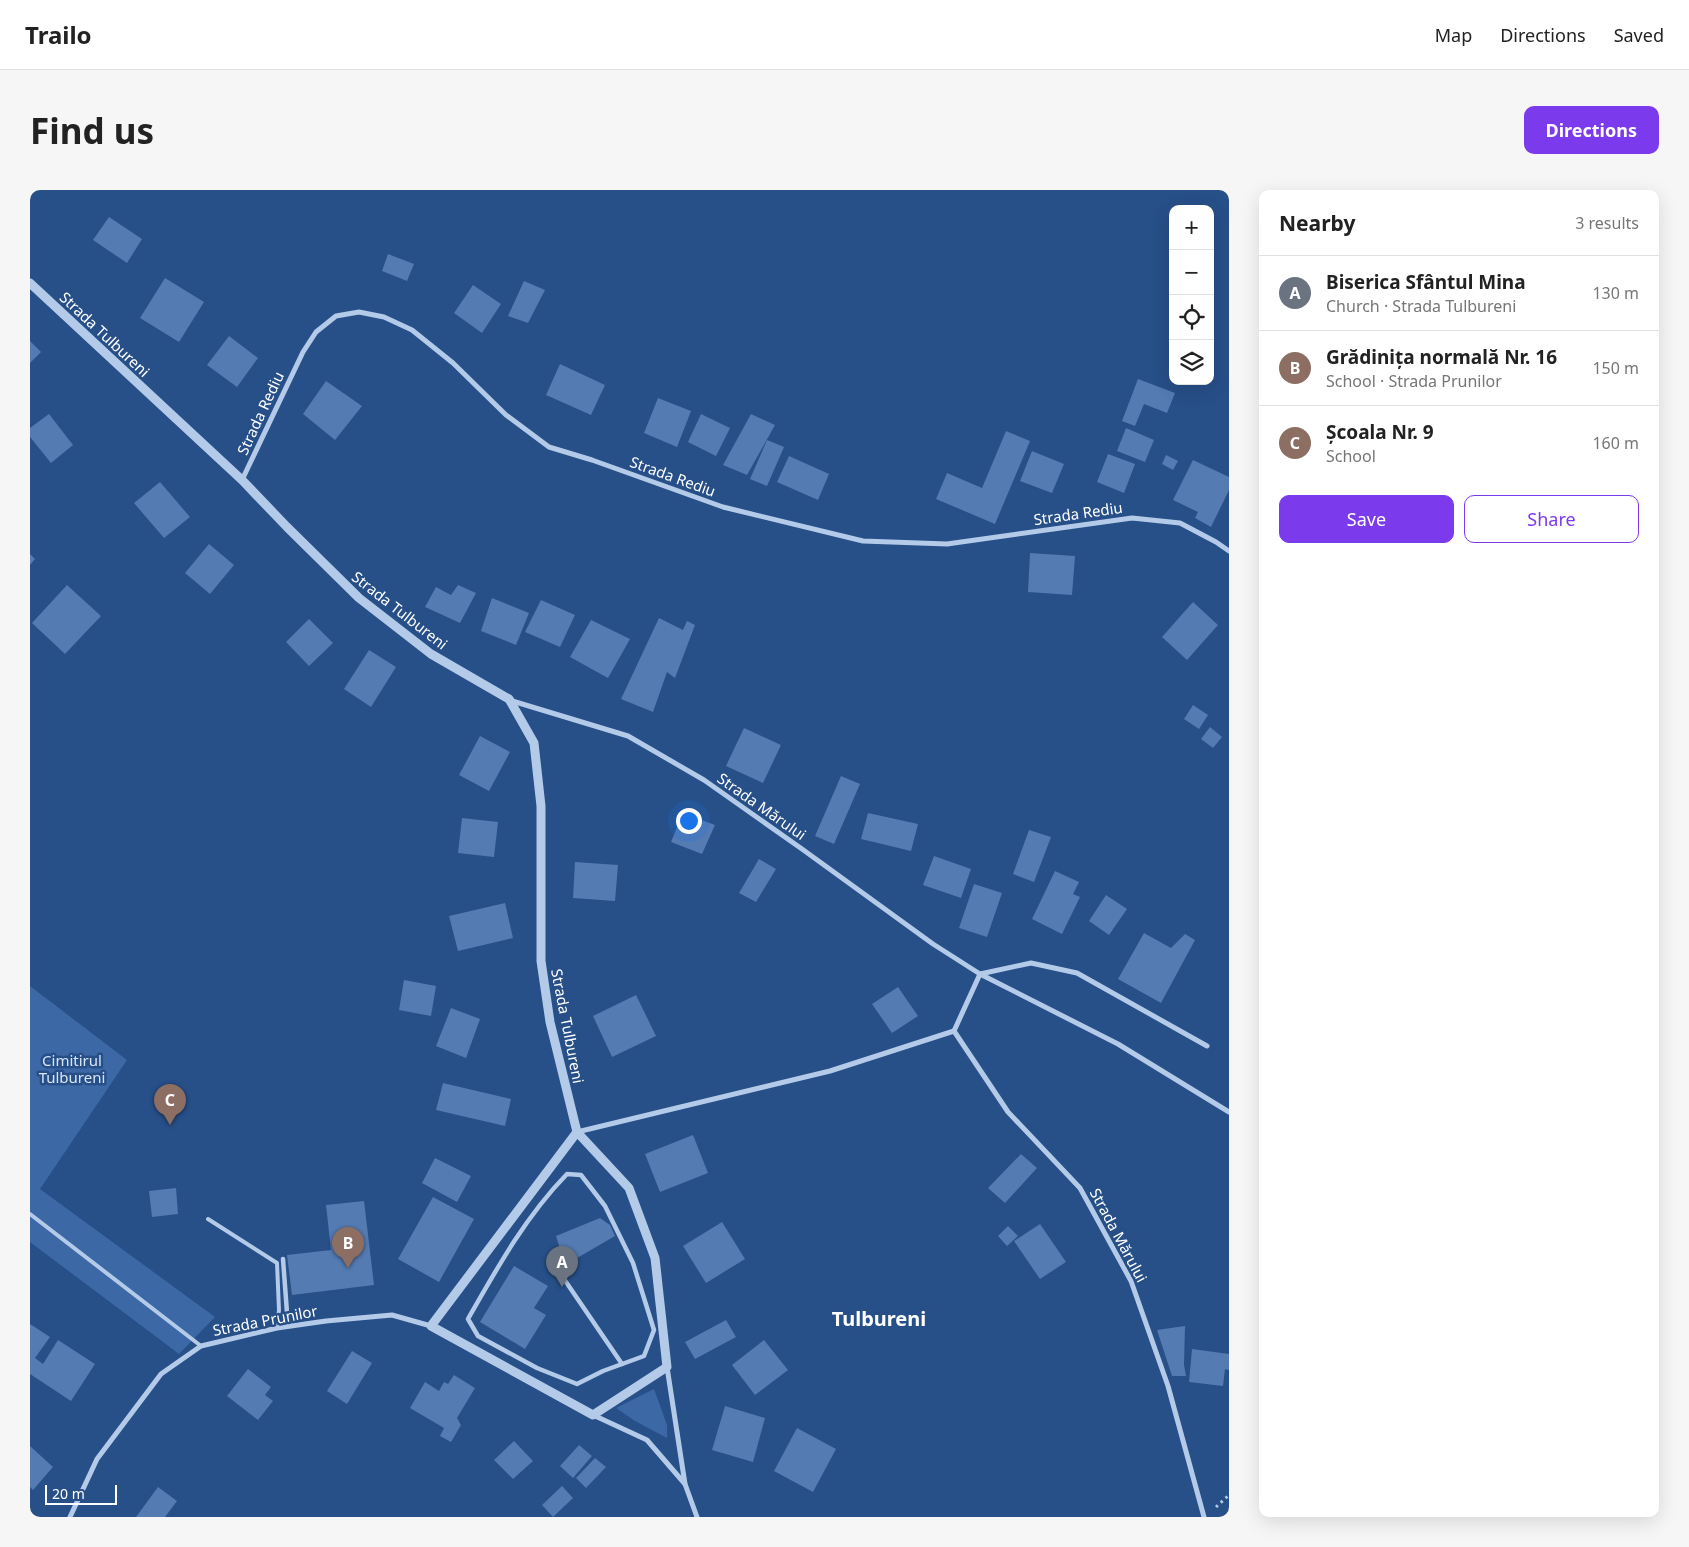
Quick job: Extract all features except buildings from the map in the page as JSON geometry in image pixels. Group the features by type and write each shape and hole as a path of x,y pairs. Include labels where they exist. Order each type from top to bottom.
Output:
{"street":[{"name":"Strada Tulbureni","path":"30,283 242,480 359,598 430,654 509,700 534,743 542,806 542,961 550,1022 577,1132 629,1188 654,1258 667,1367 686,1484 697,1517"},
{"name":"Strada Rediu","path":"242,480 303,352 316,332 336,316 359,312 384,317 412,330 453,363 506,415 549,447 592,460 723,507 864,541 947,544 1132,518 1180,523 1229,551"},
{"name":"Strada Mărului","path":"509,700 628,736 704,780 933,944 980,974 1118,1044 1229,1112"},
{"path":"431,1326 577,1132 830,1071 954,1031 980,974 1031,963 1077,973 1207,1046"},
{"name":"Strada Mărului","path":"954,1031 1008,1112 1080,1188 1131,1281 1168,1386 1204,1517"},
{"path":"568,1174 581,1175 605,1206 633,1263 654,1330 644,1356 622,1364 577,1384 537,1368 478,1336 468,1319 508,1250 548,1193 568,1174"},
{"path":"283,1259 288,1326"},
{"path":"564,1279 622,1364"},
{"name":"Strada Prunilor","path":"70,1517 97,1459 161,1374 201,1346 288,1326 392,1315 431,1326"},
{"name":"Strada Tulbureni","path":"431,1326 594,1415 647,1440 686,1484"},
{"path":"594,1415 667,1367"}],"lane":[{"path":"30,1214 201,1346"},
{"path":"208,1219 277,1263 278,1328"}],"green space":[{"name":"Cimitirul Tulbureni","path":"30,986 127,1060 40,1189 215,1317 179,1354 30,1242"},
{"path":"654,1389 667,1425 667,1438 635,1421 616,1408"}],"place":[{"name":"Școala Nr. 9","path":"170,1125"},
{"name":"Grădinița normală Nr. 16","path":"348,1268"},
{"name":"Biserica Sfântul Mina","path":"562,1287"}],"district":[{"name":"Tulbureni","path":"879,1318"}]}
